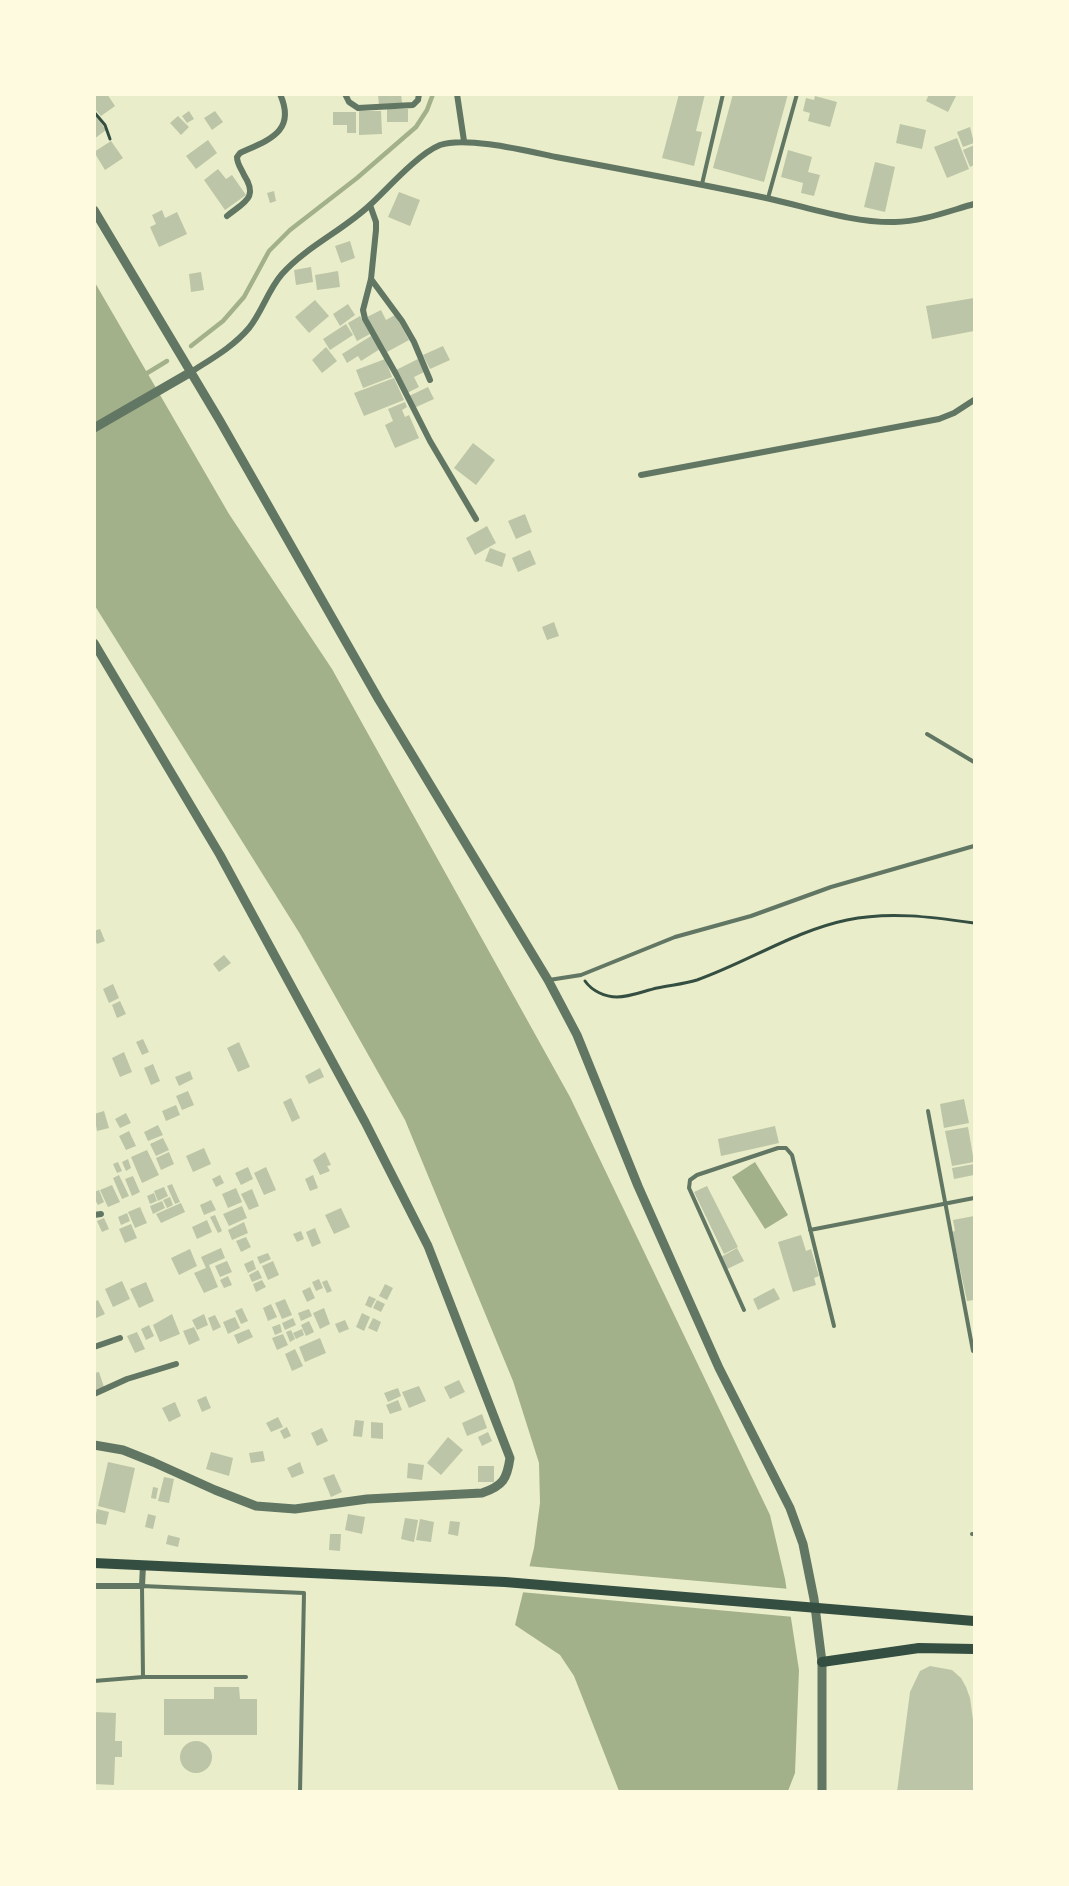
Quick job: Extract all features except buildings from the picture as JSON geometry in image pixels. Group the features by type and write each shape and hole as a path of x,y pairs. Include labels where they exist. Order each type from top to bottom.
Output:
{"main road":[{"path":"94,1563 505,1582 975,1621"},
{"path":"822,1662 918,1648 975,1649"}],"street":[{"path":"226,216 246,201 251,193 251,186 239,166 237,157 240,153 276,136 282,129 285,106 280,94"},
{"path":"345,94 349,102 362,109 412,105 418,100 419,94"},
{"path":"457,94 464,141"},
{"path":"94,428 187,375 238,340 249,327 280,276 370,205 430,150 450,142 464,141 525,151 768,198 844,216 891,222 919,219 975,204"},
{"path":"370,205 376,230 371,279 363,310 365,319 430,441 476,519"},
{"path":"94,210 187,375 548,980 577,1035 638,1186 719,1368 790,1508 803,1544 814,1599 822,1662 822,1791"},
{"path":"371,279 402,321 420,354 430,380"},
{"path":"641,476 931,421 954,413 975,400"},
{"path":"94,643 220,855 365,1122 428,1246 510,1458 507,1476 492,1490 482,1494 367,1499 295,1509 256,1506 215,1491 123,1450 94,1445"},
{"path":"94,1347 120,1338"},
{"path":"94,1394 127,1379 176,1364"},
{"path":"94,1586 142,1586 143,1565"}],"lane":[{"path":"701,185 723,94"},
{"path":"768,198 797,94"},
{"path":"927,734 975,762"},
{"path":"548,980 581,975 675,937 751,916 831,887 975,846"},
{"path":"928,1111 973,1350"},
{"path":"744,1310 689,1188 690,1180 697,1175 778,1148 786,1148 792,1155 834,1326"},
{"path":"810,1230 975,1198"},
{"path":"143,1677 142,1586 304,1593 300,1791"},
{"path":"94,1681 143,1677 246,1677"}],"path":[{"path":"94,112 105,125 110,139"},
{"path":"581,975 591,988 600,994 618,997 699,979 764,950 846,920 880,915 920,916 975,923"}],"shaded area":[{"path":"94,281 229,514 332,669 570,1097 770,1515 785,1579 799,1670 795,1773 788,1791 619,1791 574,1676 560,1655 515,1625 534,1548 540,1503 539,1463 513,1381 405,1120 300,934 95,606"},
{"path":"755,1162 788,1215 765,1229 732,1177"}],"pier":[{"path":"527,1566 790,1589 794,1617 520,1592"}],"waterway":[{"path":"191,346 223,321 244,297 269,251 290,230 357,178 416,127 427,110 433,94"},
{"path":"144,375 167,361"}]}
